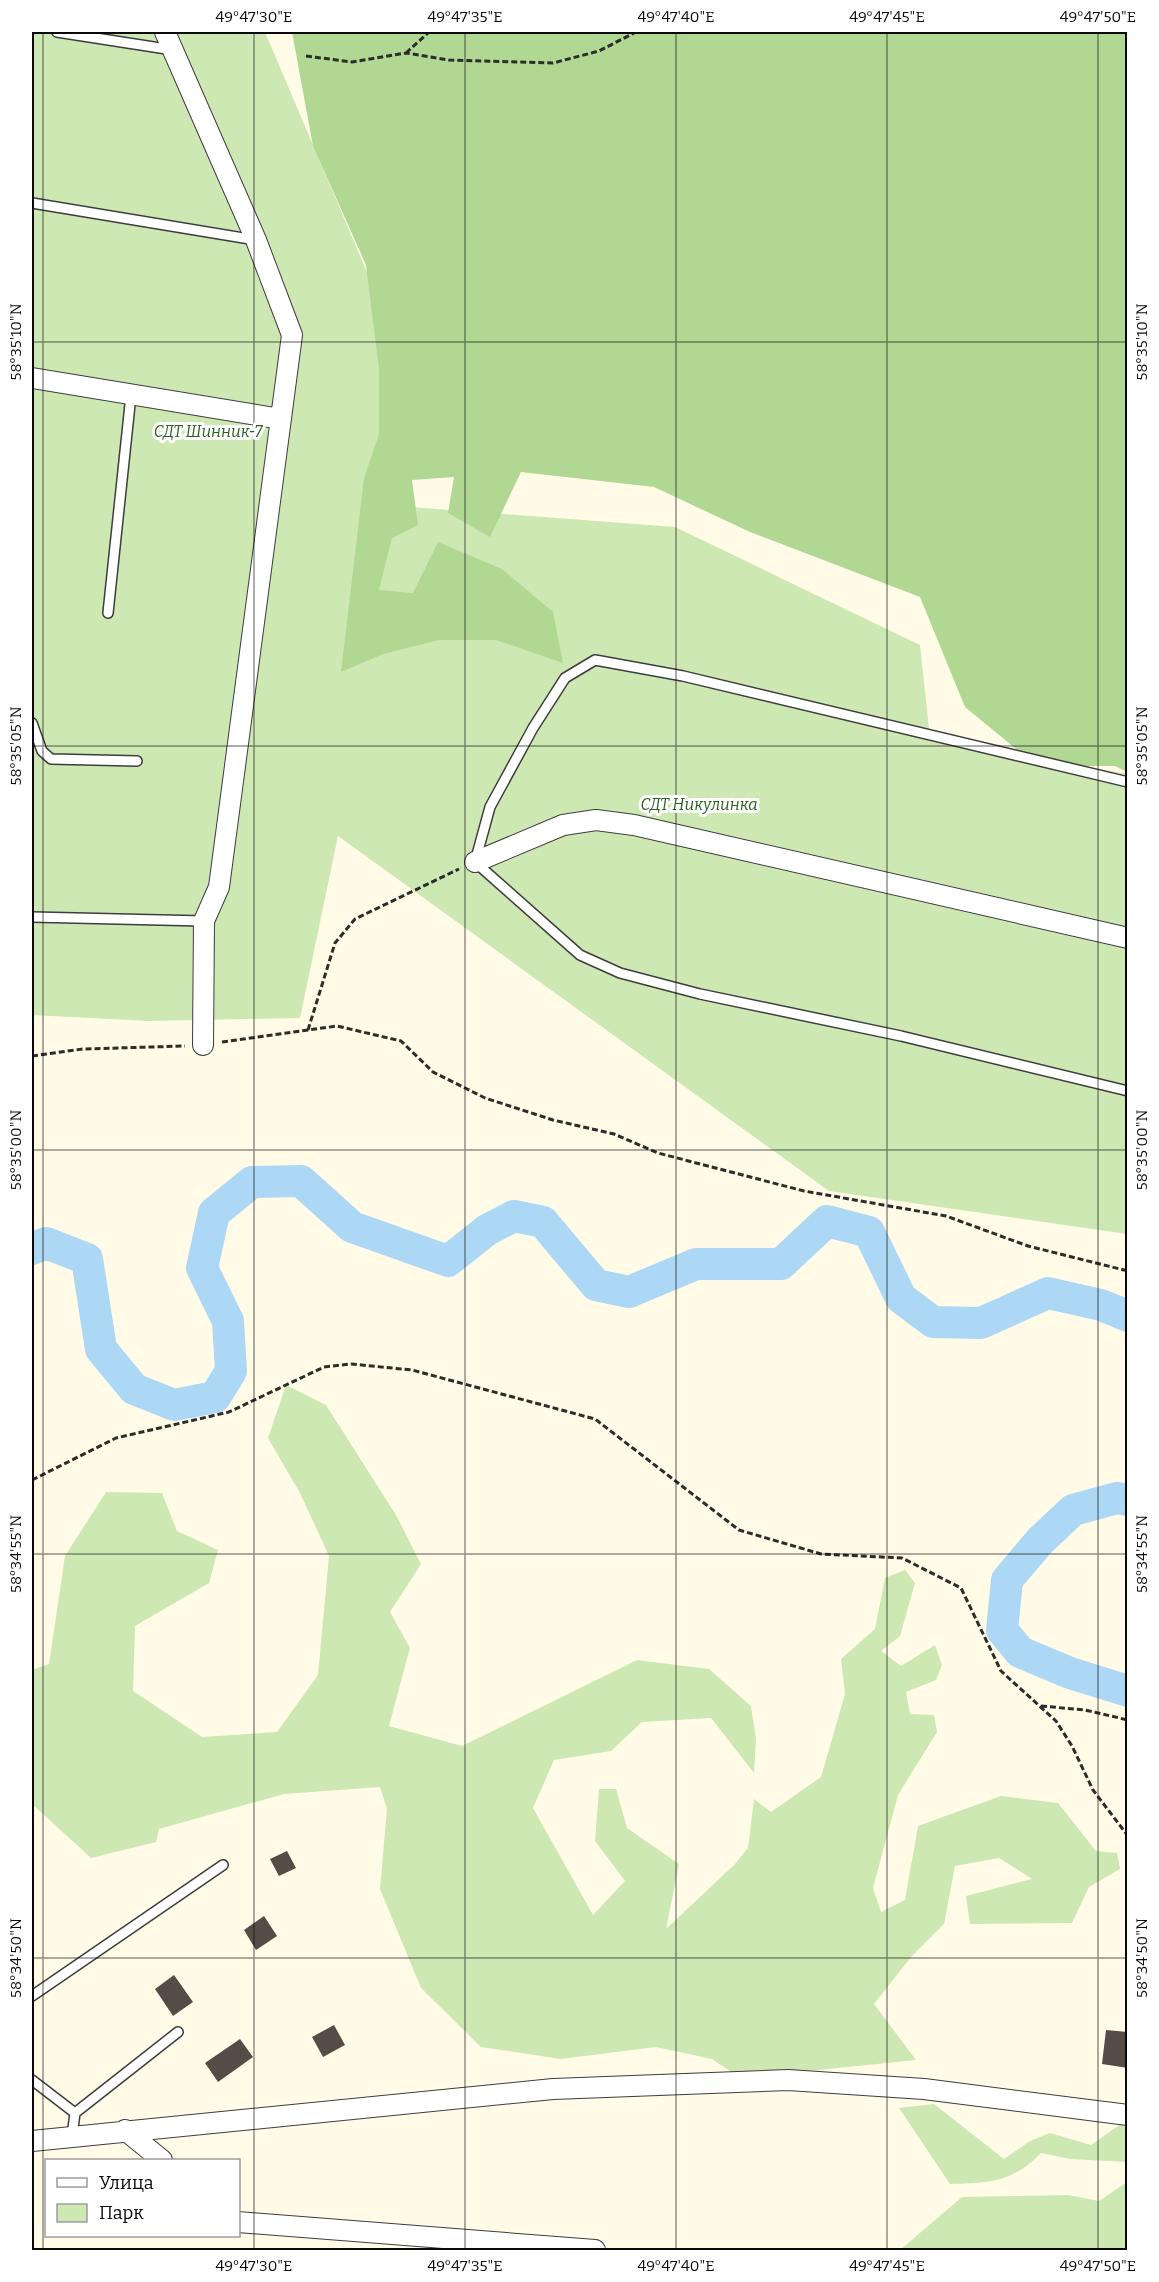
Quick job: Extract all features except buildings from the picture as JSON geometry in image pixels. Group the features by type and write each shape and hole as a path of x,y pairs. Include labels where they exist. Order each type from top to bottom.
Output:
{"street":[{"path":"165,32 256,240 292,335 219,886 204,921 202,1045"},
{"path":"32,378 281,419"},
{"path":"475,862 563,825 596,820 644,827 1128,938"},
{"path":"32,2141 553,2090 788,2080 924,2089 1128,2115"},
{"path":"126,2130 161,2159"},
{"path":"240,2223 595,2250"}],"lane":[{"path":"57,32 173,50"},
{"path":"32,202 256,240"},
{"path":"108,613 131,395"},
{"path":"1128,782 682,676 595,660 565,678 533,728 490,807 475,862 580,955 620,973 700,994 912,1039 1128,1091"},
{"path":"32,723 42,751 51,759 137,761"},
{"path":"32,917 204,921"},
{"path":"32,1996 223,1865"},
{"path":"72,2136 75,2113 178,2032"},
{"path":"32,2080 75,2113"}],"path":[{"path":"406,53 429,32"},
{"path":"306,56 352,62 406,53 449,60 553,63 599,51 636,32"},
{"path":"308,1030 334,943 355,919 475,862"},
{"path":"32,1056 82,1048 202,1045 337,1026 401,1041 433,1072 485,1098 553,1120 614,1134 657,1153 804,1191 946,1216 1028,1246 1128,1271"},
{"path":"32,1480 116,1437 229,1412 324,1366 351,1365 412,1370 595,1419 739,1530 821,1554 902,1558 961,1588 1001,1671 1056,1721 1072,1746 1093,1790 1128,1836"},
{"path":"1039,1706 1085,1710 1128,1720"}],"green space":[{"path":"32,32 265,32 383,310 384,505 675,527 920,645 930,738 1127,774 1127,1234 829,1191 338,836 300,1018 148,1021 32,1015"},
{"path":"292,32 1127,32 1127,772 1115,766 1037,766 965,707 920,597 750,532 654,487 521,472 490,537 448,513 454,477 412,480 418,525 392,538 379,590 413,593 438,542 502,569 553,612 563,663 496,640 439,640 383,654 341,672 364,478 379,434 379,369 366,265 313,146"},
{"path":"286,1385 326,1405 396,1515 421,1564 390,1612 410,1648 389,1726 462,1746 637,1660 709,1669 751,1706 756,1739 754,1773 711,1718 642,1722 611,1751 554,1760 533,1808 593,1915 625,1881 595,1841 599,1789 616,1789 627,1828 679,1864 666,1929 735,1864 748,1848 754,1799 771,1812 821,1777 845,1694 841,1659 875,1629 885,1578 905,1570 915,1583 900,1636 881,1651 901,1666 935,1645 942,1665 936,1680 906,1692 910,1714 934,1715 937,1732 898,1795 873,1888 881,1912 905,1900 918,1826 1001,1796 1058,1803 1096,1851 1117,1853 1120,1869 1089,1887 1072,1923 970,1924 966,1896 1032,1879 999,1858 955,1866 944,1924 911,1957 874,2004 916,2060 740,2078 712,2059 656,2047 561,2059 481,2047 421,1988 380,1889 387,1809 380,1787 284,1794 159,1829 156,1842 91,1858 32,1804 32,1670 49,1664 65,1556 106,1492 162,1493 177,1531 218,1550 209,1583 135,1626 133,1691 202,1737 277,1732 318,1675 329,1556 300,1493 268,1438"},
{"path":"934,2104 1004,2159 1030,2141 1050,2133 1091,2145 1121,2124 1127,2125 1127,2162 1070,2159 1041,2153 1010,2176 988,2182 950,2184 899,2108"},
{"path":"1127,2182 1127,2250 900,2250 962,2197 1068,2195 1099,2201"}],"waterway":[{"path":"32,1249 46,1243 87,1259 101,1349 134,1389 174,1405 215,1397 231,1371 228,1321 202,1268 214,1213 252,1182 301,1181 352,1227 448,1261 487,1230 514,1216 543,1222 596,1285 629,1292 696,1264 781,1264 827,1221 869,1232 901,1298 933,1322 981,1323 1048,1293 1101,1305 1128,1316"},
{"path":"1128,1500 1117,1498 1073,1510 1040,1541 1007,1580 1002,1630 1020,1652 1070,1673 1128,1691"}],"park label":[{"name":"СДТ Шинник-7","path":"208,431"},
{"name":"СДТ Никулинка","path":"699,804"}]}
